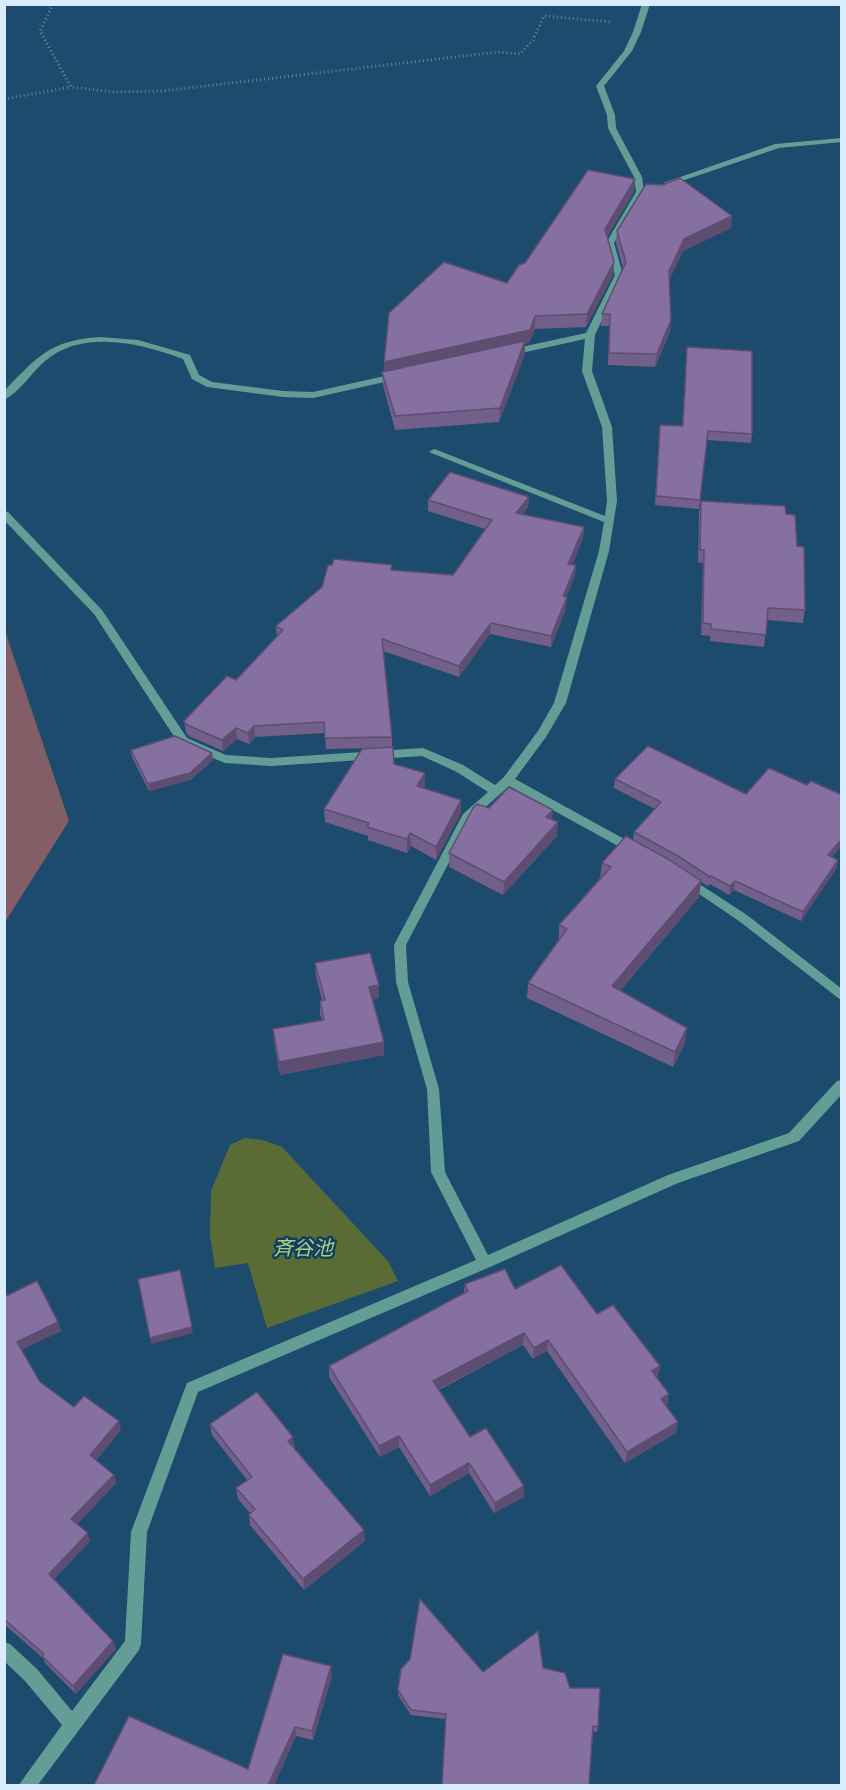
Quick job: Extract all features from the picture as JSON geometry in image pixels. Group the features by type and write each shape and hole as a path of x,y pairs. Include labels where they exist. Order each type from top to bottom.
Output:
{"street":[{"path":"485,1263 438,1172 433,1089 402,982 400,945 467,817 508,780 542,734 560,704 604,552 612,501 607,427 587,371 590,335 619,275 610,243 645,190 612,128 611,115 600,86 605,77 623,59 640,26 646,4"},
{"path":"661,185 778,146 842,140"},
{"path":"497,355 590,335"},
{"path":"4,397 51,351 70,341 92,338 167,348 187,357 195,377 210,385 283,394 313,395 405,375"},
{"path":"434,452 609,521"},
{"path":"4,514 98,612 183,741 225,759 272,762 423,752 459,768 495,792"},
{"path":"508,780 640,853"},
{"path":"680,876 743,918 842,996"},
{"path":"26,1785 133,1644 139,1532 192,1388 485,1263 673,1179 794,1137 842,1085"},
{"path":"4,1650 31,1675 72,1725"}],"path":[{"path":"52,4 40,31 71,87"},
{"path":"4,99 71,87 113,92 162,91 498,52 520,54 533,40 544,16 640,26"}],"shaded area":[{"path":"5,631 69,821 4,922"}],"water":[{"name":"斉谷池","path":"245,1138 263,1140 282,1147 388,1261 398,1281 267,1328 248,1263 215,1268 210,1235 211,1191 230,1145"}],"building":[{"path":"588,170 635,179 605,229 614,262 587,314 535,316 530,330 384,362 389,313 444,262 507,283 519,265 525,263"},
{"path":"680,178 732,216 684,239 669,271 671,320 657,354 609,353 610,314 602,314 626,262 617,231 646,184 662,185"},
{"path":"525,341 500,408 395,416 382,372"},
{"path":"687,347 752,351 752,434 708,431 700,500 656,496 660,425 683,426"},
{"path":"450,472 529,497 516,513 584,527 568,564 576,565 563,596 567,597 551,636 491,623 459,666 382,639 392,737 325,738 324,722 254,726 248,733 236,728 222,740 187,725 184,721 227,676 236,680 283,630 276,626 322,587 328,565 332,565 334,559 392,565 391,570 453,575 492,520 428,500"},
{"path":"701,501 785,506 786,514 795,515 797,546 804,547 805,610 768,608 766,635 711,629 711,624 703,623 704,550 700,550"},
{"path":"175,736 212,753 190,773 148,784 131,750"},
{"path":"648,746 746,794 769,768 807,785 811,781 842,795 842,839 828,855 838,860 803,912 735,881 730,886 710,877 634,832 661,802 615,779"},
{"path":"393,747 394,764 425,773 417,786 461,800 436,847 410,833 407,839 367,827 369,823 324,809 362,749"},
{"path":"509,787 553,810 546,817 558,822 504,882 449,853 473,808 477,804 489,808"},
{"path":"626,836 668,859 701,881 612,986 687,1028 675,1052 528,983 567,929 559,925 611,867 602,863"},
{"path":"370,953 379,985 369,987 384,1042 279,1062 273,1029 324,1020 320,1001 325,1000 315,963"},
{"path":"561,1265 597,1314 613,1305 660,1366 652,1371 669,1394 661,1399 678,1422 627,1452 548,1340 534,1348 524,1333 433,1381 470,1437 486,1428 524,1486 495,1503 469,1463 430,1485 399,1436 379,1446 329,1366 468,1291 465,1284 505,1269 515,1289"},
{"path":"180,1270 192,1327 150,1338 138,1279"},
{"path":"37,1281 58,1322 17,1342 40,1382 74,1407 84,1396 119,1421 90,1455 114,1475 71,1519 88,1533 49,1574 113,1641 73,1686 42,1656 44,1654 4,1619 4,1297"},
{"path":"257,1392 293,1437 288,1441 364,1530 303,1579 249,1515 255,1509 236,1488 252,1477 210,1424"},
{"path":"420,1599 483,1672 538,1631 543,1668 565,1673 570,1688 600,1688 598,1727 593,1726 589,1785 442,1785 446,1714 411,1710 398,1690 401,1669 410,1659"},
{"path":"283,1654 331,1666 312,1731 295,1727 268,1785 94,1785 129,1716 248,1769"}]}
